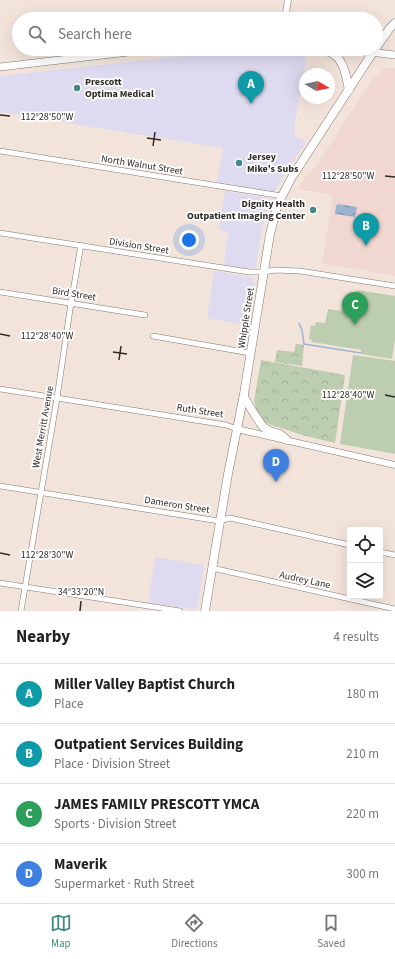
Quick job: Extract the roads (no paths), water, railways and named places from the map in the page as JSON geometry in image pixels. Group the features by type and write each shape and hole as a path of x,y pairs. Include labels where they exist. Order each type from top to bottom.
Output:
{"main road":[{"name":"Whipple Street","path":"383,38 395,23"},
{"path":"383,52 395,55"},
{"path":"0,67 94,56"},
{"path":"334,56 339,60 344,69 349,90"},
{"name":"Whipple Street","path":"205,611 219,521 244,396 263,272 276,210 292,177 371,56"},
{"path":"244,396 263,427 280,434 287,440"}],"street":[{"path":"286,12 288,0"},
{"name":"North Walnut Street","path":"0,151 282,196"},
{"name":"Division Street","path":"0,233 249,272 275,270 300,271 395,286"},
{"name":"West Merritt Avenue","path":"21,611 81,246"},
{"name":"Bird Street","path":"0,292 145,315"},
{"path":"153,336 250,353"},
{"name":"Ruth Street","path":"0,389 226,425 250,432 395,464"},
{"name":"Dameron Street","path":"0,486 219,521 230,518 347,544"},
{"path":"383,553 395,555"},
{"name":"Audrey Lane","path":"212,568 395,609"},
{"path":"0,583 180,611"}],"water":[{"path":"338,204 357,207 355,217 335,214 336,206"}],"waterway":[{"path":"299,323 302,330 304,344 361,353"}],"place":[{"name":"Prescott Optima Medical","path":"77,88"},
{"name":"Miller Valley Baptist Church","path":"251,104"},
{"name":"Jersey Mike's Subs","path":"239,163"},
{"name":"Dignity Health Outpatient Imaging Center","path":"313,210"},
{"name":"Outpatient Services Building","path":"366,246"},
{"name":"JAMES FAMILY PRESCOTT YMCA","path":"355,325"},
{"name":"Maverik","path":"276,482"}]}
